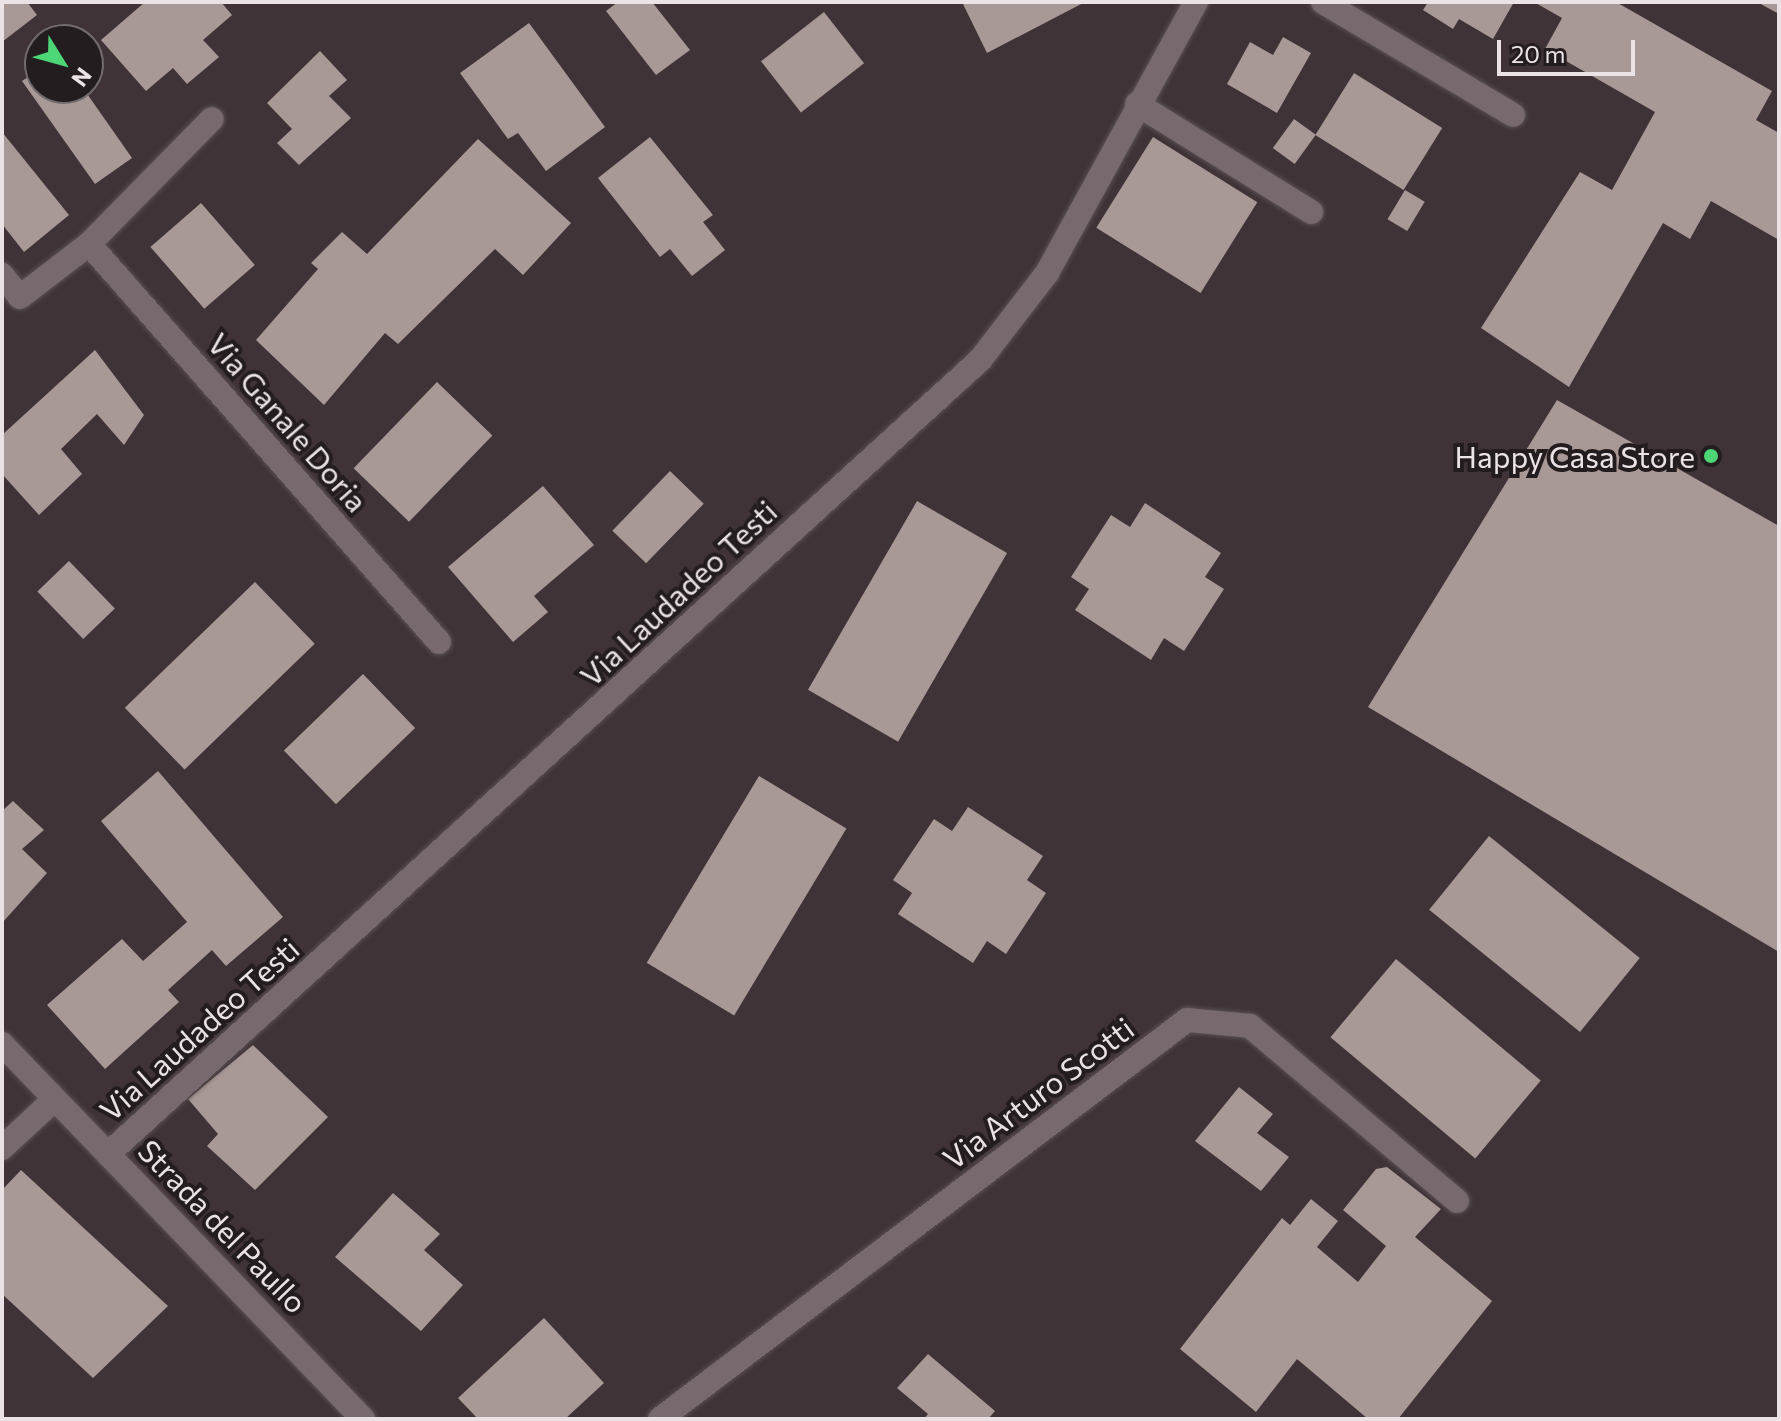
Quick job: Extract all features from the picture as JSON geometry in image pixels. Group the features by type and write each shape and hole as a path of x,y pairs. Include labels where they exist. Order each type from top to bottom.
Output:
{"street":[{"name":"Via Laudadeo Testi","path":"108,1154 980,360 1047,273 1137,104 1196,2"},
{"path":"1323,2 1513,115"},
{"path":"1137,104 1311,212"},
{"path":"2,275 20,297 89,244 212,119"},
{"name":"Via Ganale Doria","path":"89,244 439,642"},
{"name":"Via Arturo Scotti","path":"660,1419 1187,1020 1250,1026 1457,1201"},
{"name":"Strada del Paullo","path":"2,1044 363,1419"},
{"path":"2,1148 55,1099"}],"building":[{"path":"2,2 27,2 37,15 2,42"},
{"path":"145,2 221,2 232,15 203,40 219,57 187,84 173,68 146,91 104,43 104,37"},
{"path":"618,2 652,2 690,50 656,75 606,11"},
{"path":"962,2 1085,2 987,53"},
{"path":"1428,2 1514,2 1493,39 1459,19 1453,29 1423,10"},
{"path":"1534,2 1616,2 1772,91 1756,120 1779,133 1779,240 1711,201 1690,239 1663,223 1569,387 1481,328 1580,172 1612,190 1655,112 1545,49 1562,18"},
{"path":"1757,2 1779,2 1779,14"},
{"path":"824,12 864,63 801,112 761,61"},
{"path":"529,23 605,127 546,171 518,133 508,139 460,73"},
{"path":"1283,37 1311,53 1277,113 1227,84 1250,42 1273,55"},
{"path":"320,51 347,80 329,96 351,118 299,165 277,143 292,129 267,103"},
{"path":"1354,73 1442,128 1404,190 1315,135"},
{"path":"38,104 94,104 132,158 95,184"},
{"path":"1294,119 1316,135 1295,164 1273,148"},
{"path":"2,132 69,215 24,252 2,224"},
{"path":"650,137 713,215 703,222 725,250 692,276 670,249 660,257 598,178"},
{"path":"1153,137 1257,202 1201,293 1096,228"},
{"path":"478,139 571,223 523,275 495,249 398,344 385,333 324,405 256,340 318,269 311,263 342,232 367,254"},
{"path":"1405,190 1425,202 1407,231 1387,219"},
{"path":"201,203 255,265 204,309 150,247"},
{"path":"95,350 144,415 124,445 97,414 61,449 82,474 39,515 2,474 2,435"},
{"path":"437,382 492,435 409,522 354,468"},
{"path":"1557,400 1779,526 1779,952 1368,707"},
{"path":"670,471 704,504 646,563 612,531"},
{"path":"543,486 594,545 534,596 548,612 513,642 448,567"},
{"path":"917,501 1007,553 898,742 808,690"},
{"path":"1145,503 1221,553 1205,577 1224,589 1184,651 1164,638 1151,660 1075,610 1089,589 1071,577 1111,515 1130,527"},
{"path":"69,561 115,608 83,639 37,592"},
{"path":"255,582 315,644 185,770 125,708"},
{"path":"363,674 415,728 336,804 284,750"},
{"path":"158,771 283,917 226,966 212,950 168,990 179,1002 105,1069 47,1005 122,939 143,961 187,922 101,821"},
{"path":"759,776 846,829 734,1015 647,963"},
{"path":"13,801 44,830 22,849 47,873 2,923 2,811"},
{"path":"968,807 1043,856 1027,880 1046,893 1006,954 987,941 973,963 898,914 912,893 893,880 934,819 952,831"},
{"path":"1489,836 1640,958 1580,1032 1429,910"},
{"path":"1396,959 1541,1080 1475,1159 1330,1037"},
{"path":"253,1045 328,1117 255,1190 207,1146 218,1134 188,1099"},
{"path":"1239,1087 1273,1114 1257,1133 1289,1157 1261,1191 1195,1141"},
{"path":"1387,1167 1441,1209 1415,1237 1492,1301 1398,1419 1368,1419 1297,1359 1256,1412 1180,1349 1282,1218 1290,1225 1311,1199 1338,1221 1317,1247 1358,1282 1386,1246 1343,1210 1376,1169"},
{"path":"21,1170 168,1306 93,1378 2,1294 2,1190"},
{"path":"393,1193 440,1234 424,1250 463,1285 421,1331 335,1257"},
{"path":"544,1318 604,1383 565,1419 478,1419 458,1398"},
{"path":"928,1354 995,1411 988,1419 924,1419 928,1414 897,1388"}],"place":[{"name":"Happy Casa Store","path":"1711,456"}]}
